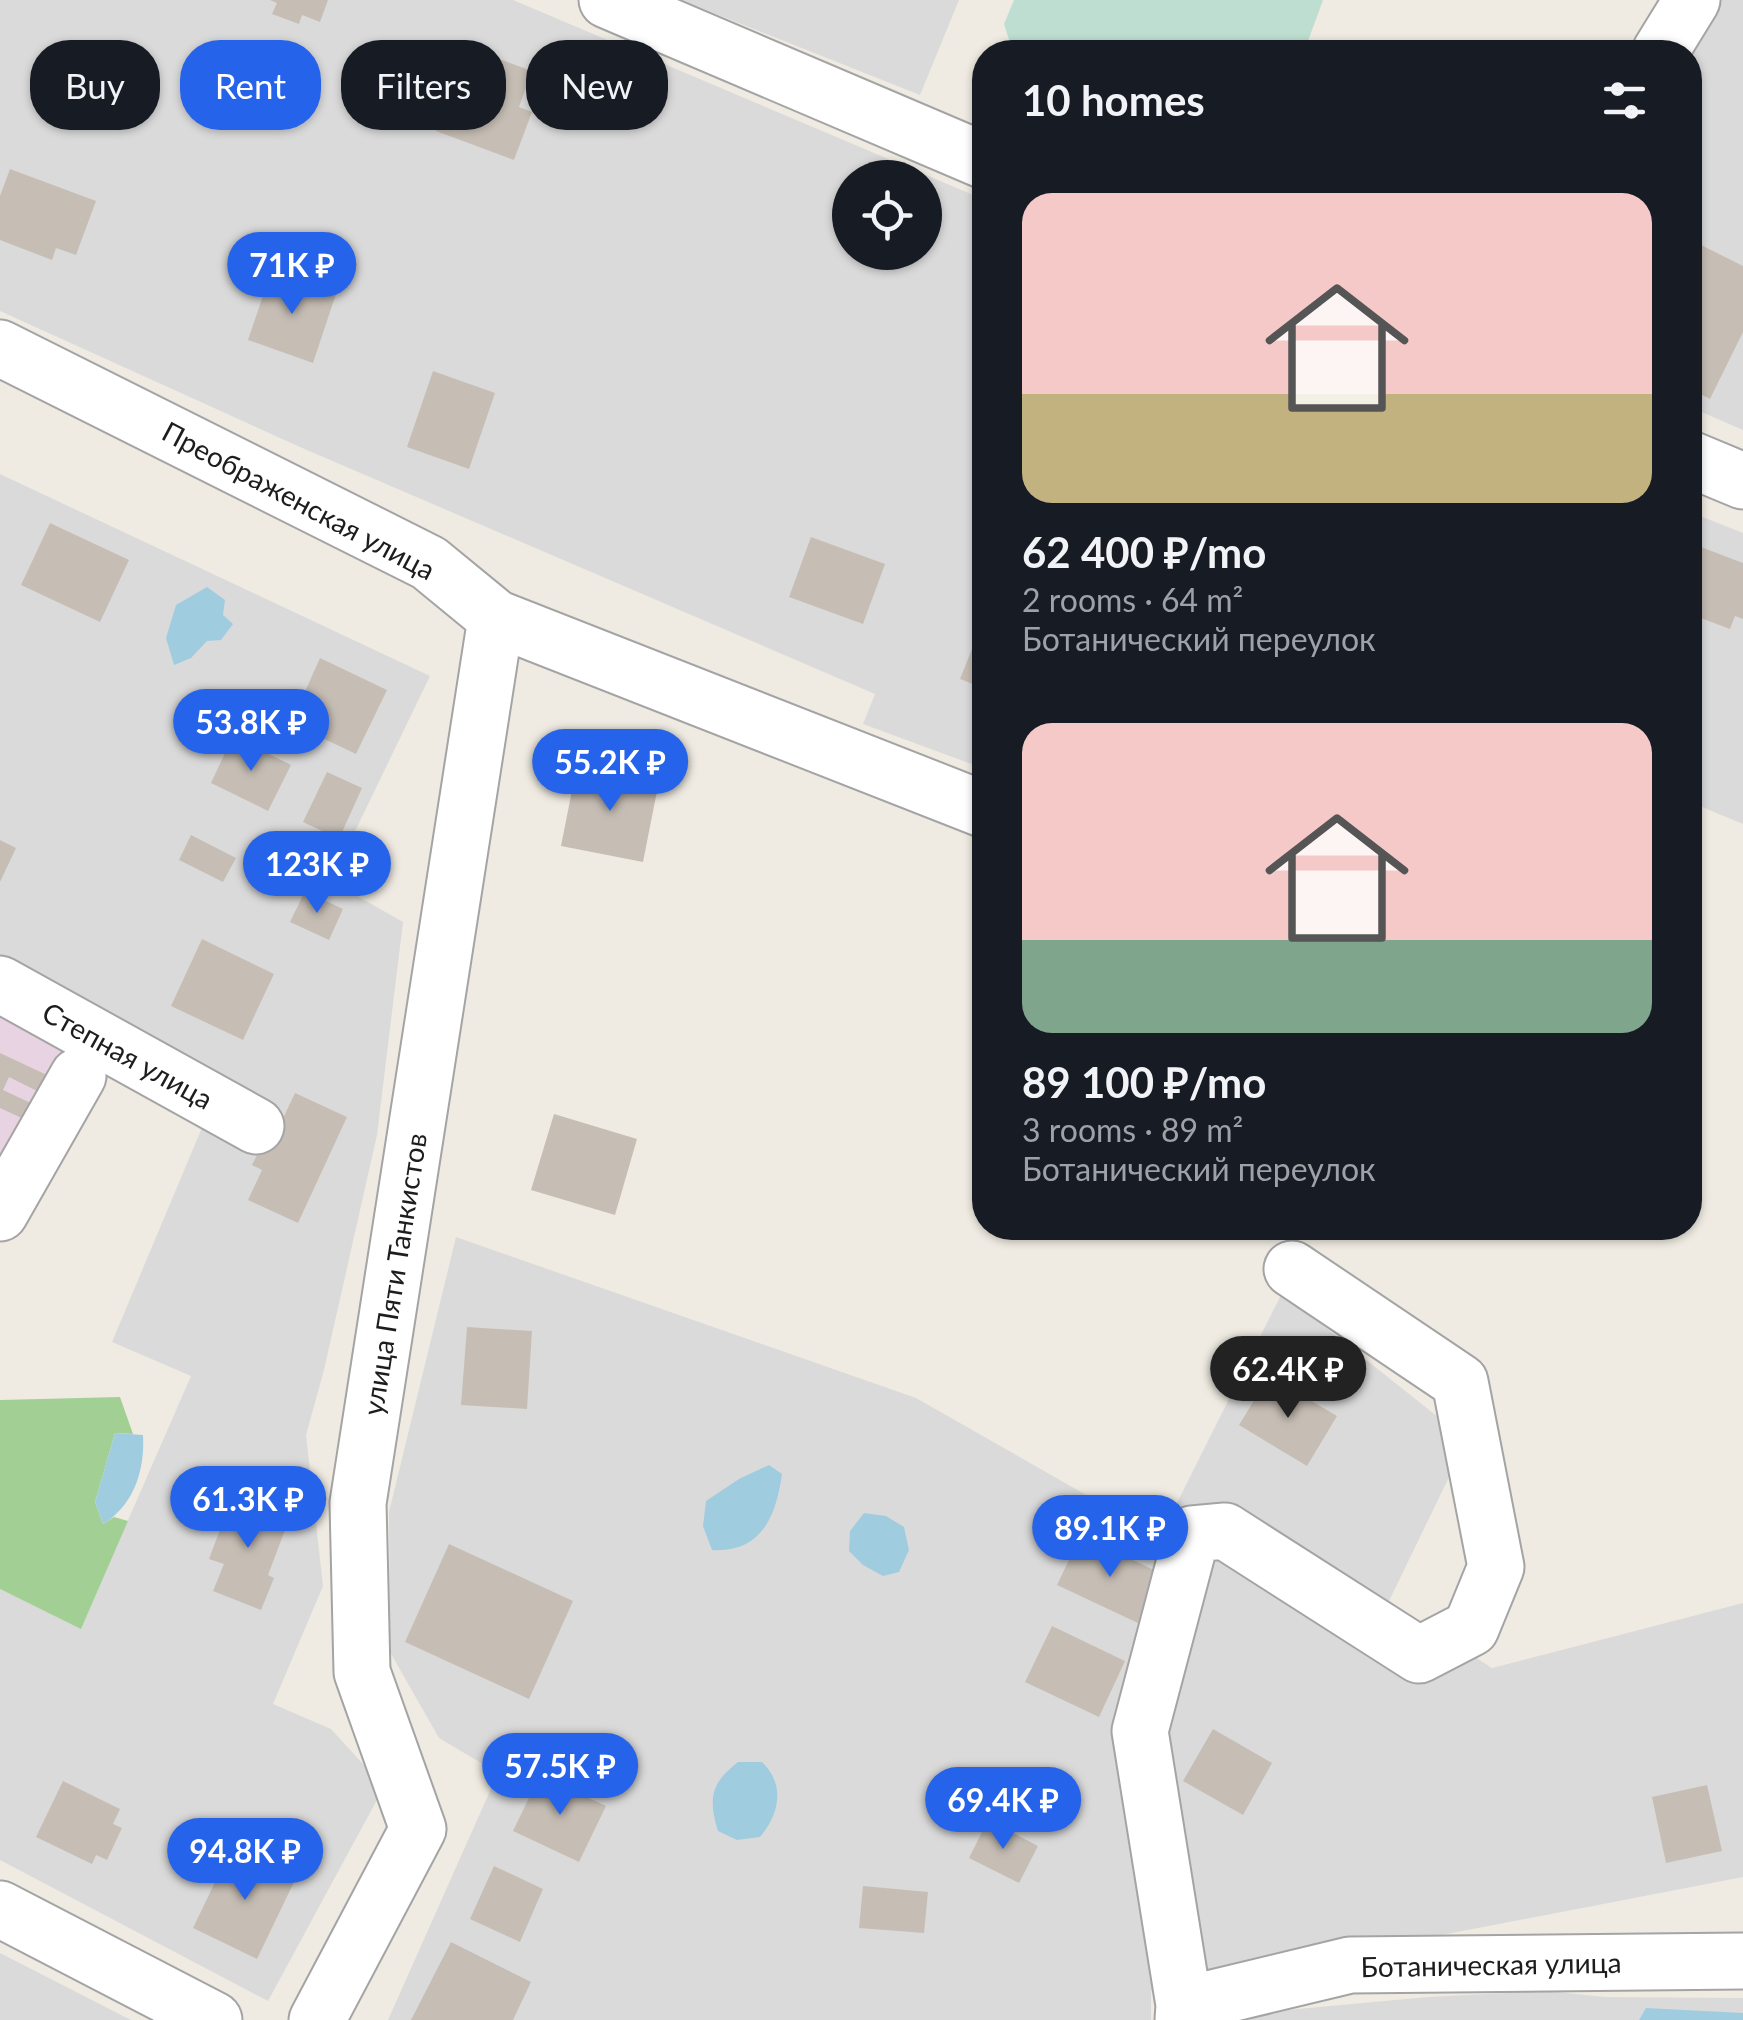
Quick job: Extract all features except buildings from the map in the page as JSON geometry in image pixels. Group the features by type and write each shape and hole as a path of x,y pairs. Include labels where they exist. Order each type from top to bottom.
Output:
{"street":[{"path":"607,0 972,155"},
{"path":"1667,40 1692,0"},
{"name":"Преображенская улица","path":"0,348 429,563 496,618 972,805"},
{"path":"1702,464 1743,480"},
{"name":"улица Пяти Танкистов","path":"317,2020 418,1829 362,1672 358,1503 496,618"},
{"name":"Степная улица","path":"0,984 256,1126"},
{"path":"1,1209 78,1076"},
{"path":"1184,2012 1140,1731 1192,1534 1225,1531 1419,1655 1471,1628 1496,1567 1460,1382 1292,1269"},
{"path":"0,1909 214,2020"},
{"name":"Ботаническая улица","path":"1184,2012 1350,1965 1743,1961"}],"shaded area":[{"path":"0,0 513,0 607,40 526,40 526,130 668,130 668,66 891,160 832,160 832,270 942,270 942,182 972,194 972,764 863,724 875,694 300,447 0,311"},
{"path":"681,0 959,0 920,95"},
{"path":"1710,0 1743,0 1743,430 1702,412 1702,40 1695,40"},
{"path":"0,474 430,676 331,881 403,922 377,1135 306,1435 323,1586 273,1704 331,1729 384,1787 268,2001 0,1860 0,1589 81,1628 191,1376 112,1342 222,1080 0,965"},
{"path":"1702,517 1743,533 1743,824 1702,807"},
{"path":"0,1007 105,1058 19,1235 0,1226"},
{"path":"456,1237 916,1398 1160,1537 1282,1293 1467,1440 1389,1601 1492,1668 1743,1603 1743,1877 1151,1991 1151,2020 388,2020 498,1773 439,1738 390,1652 389,1512"},
{"path":"0,1953 131,2020 0,2020"},
{"path":"1547,1991 1605,1997 1743,1998 1743,2020 1249,2020 1264,2012"}],"green space":[{"path":"1014,0 1323,0 1308,40 1009,40 1004,24"},
{"path":"120,1397 133,1434 115,1433 95,1502 103,1524 114,1517 128,1521 81,1629 0,1589 0,1400"}],"water":[{"path":"207,587 225,600 223,615 233,624 221,640 207,641 191,658 174,665 166,638 176,605"},
{"path":"115,1433 143,1435 142,1461 130,1497 103,1524 95,1502"},
{"path":"769,1465 782,1474 775,1504 763,1529 743,1545 712,1550 703,1526 706,1501"},
{"path":"864,1513 886,1516 904,1527 909,1550 899,1572 883,1576 849,1551 850,1531"},
{"path":"738,1762 762,1762 777,1790 772,1819 760,1837 737,1840 718,1831 714,1792 722,1777"},
{"path":"1646,2008 1743,2013 1743,2020 1639,2020"}]}
